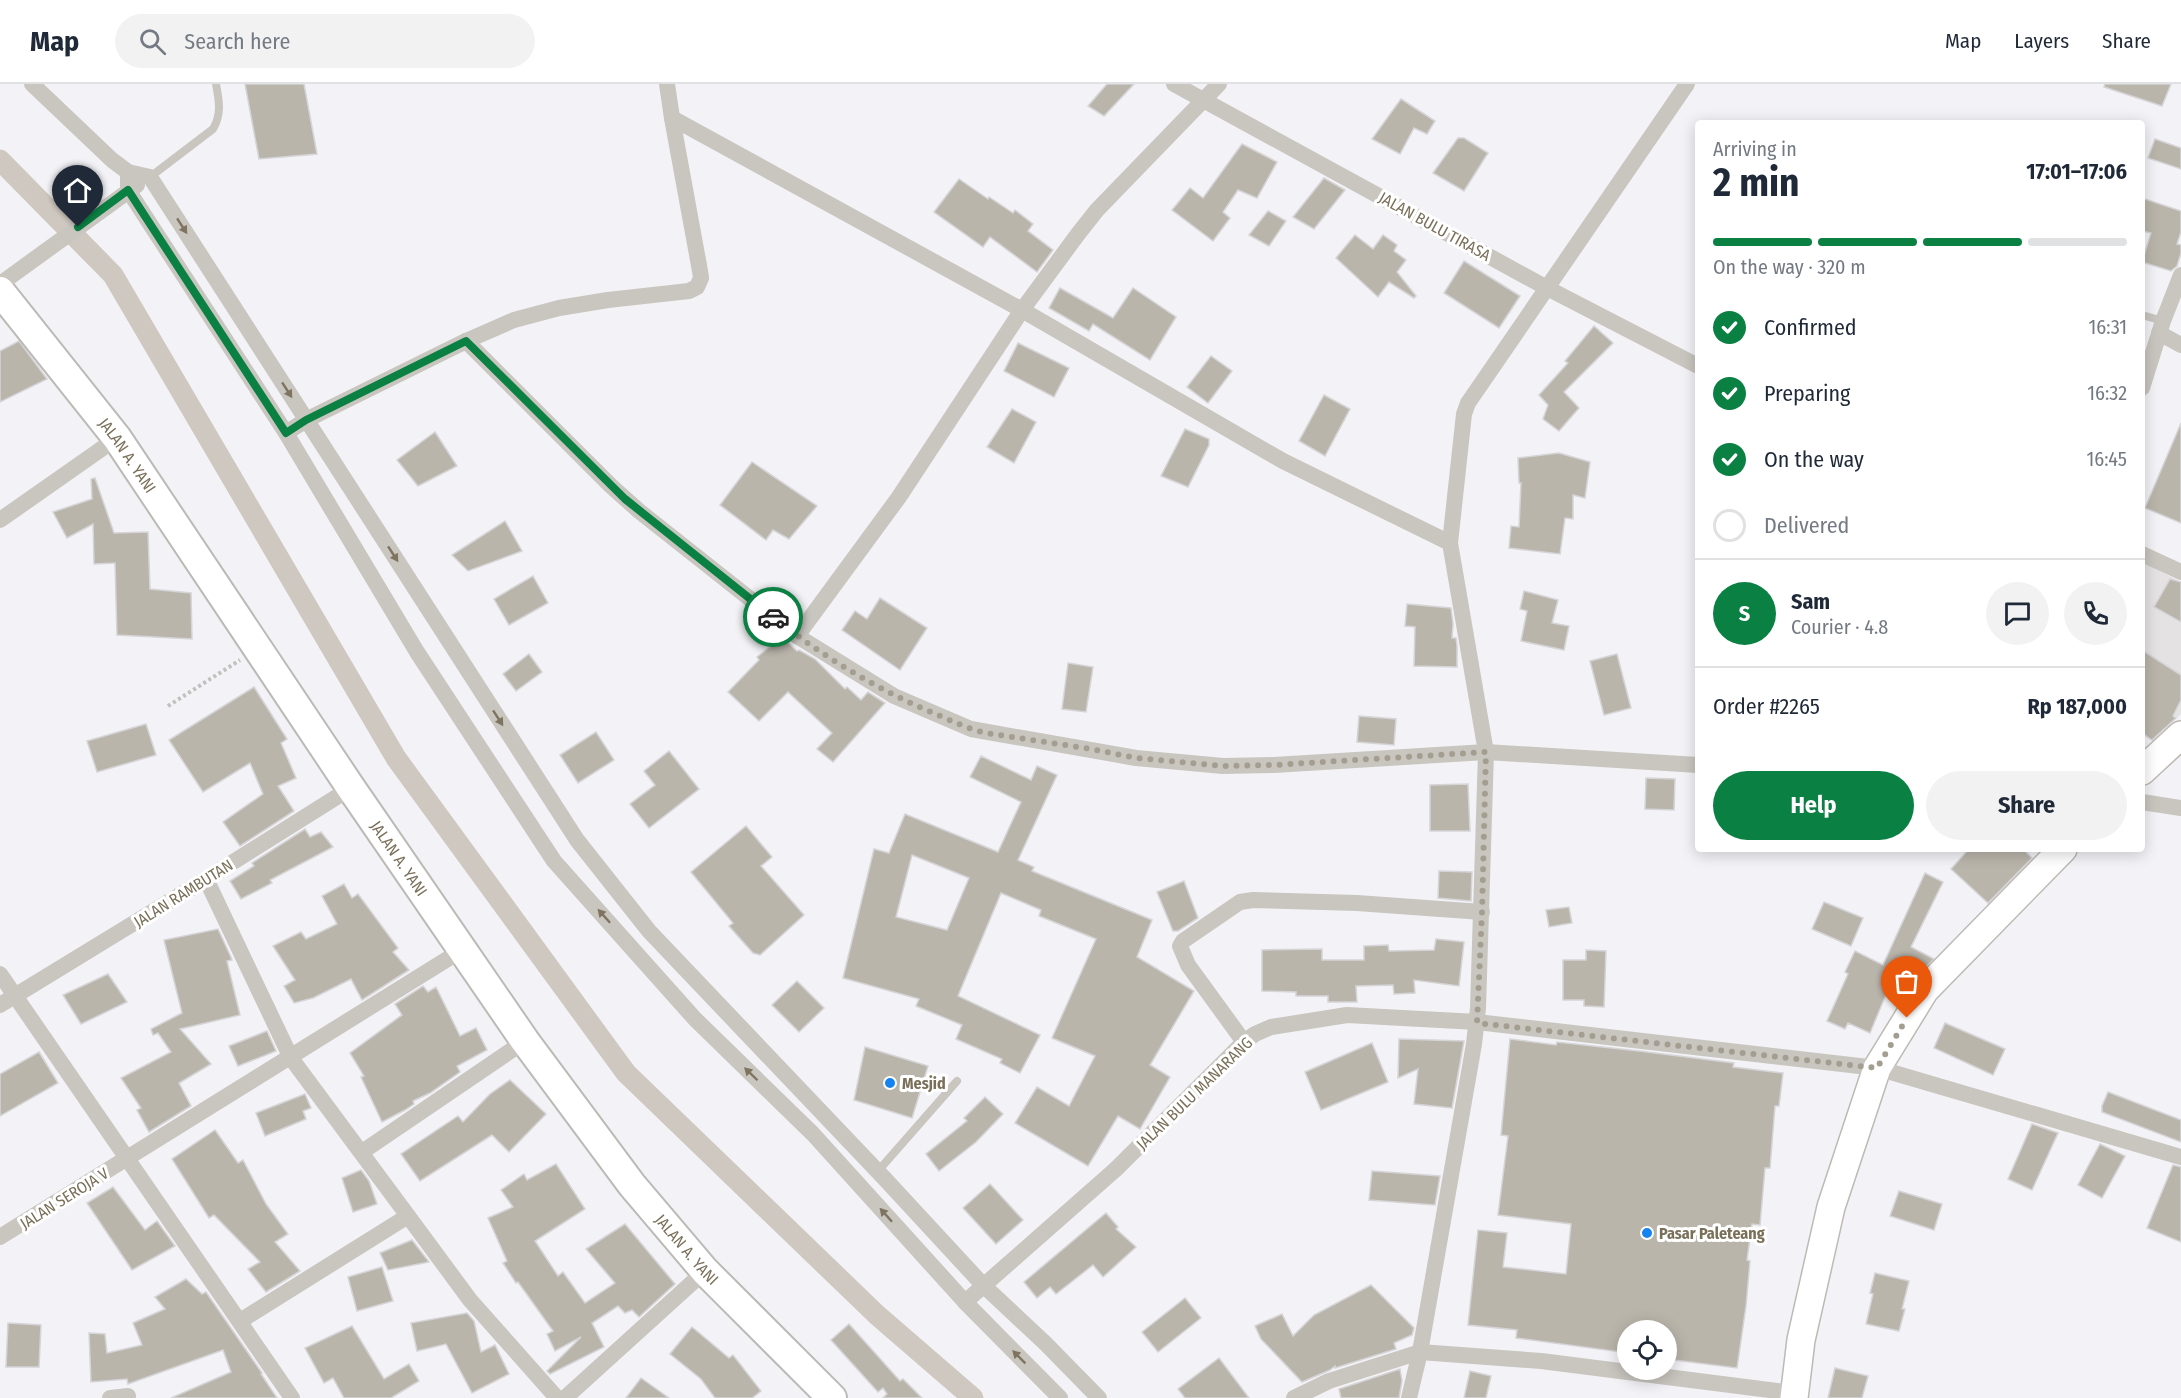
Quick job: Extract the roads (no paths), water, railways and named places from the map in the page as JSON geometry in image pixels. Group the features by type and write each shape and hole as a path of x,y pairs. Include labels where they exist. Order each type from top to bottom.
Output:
{"highway":[{"name":"JALAN A. YANI","path":"0,291 117,438 462,950 525,1041 632,1185 705,1271 832,1398"}],"main road":[{"path":"2145,768 2181,735"},
{"path":"1793,1396 1801,1340 1831,1207 1877,1068 1925,990 2057,852"}],"street":[{"path":"32,84 96,146 128,172 150,177 577,840 649,931 882,1175 983,1285 1099,1398"},
{"path":"286,433 306,420 466,341 514,320 558,308 689,291 697,287 700,271 667,84"},
{"name":"JALAN BULU TIRASA","path":"1174,84 1547,288 1695,364"},
{"path":"797,636 899,497 1022,310 1097,210 1219,84"},
{"path":"1409,1398 1420,1352 1477,1023 1486,752 1450,543 1464,414 1468,403 1687,84"},
{"path":"672,118 1022,310 1283,461 1450,543"},
{"path":"128,172 123,195 286,433 417,652 554,861 632,946 694,1019 813,1134 965,1302 1060,1398"},
{"path":"0,284 150,177"},
{"path":"2145,378 2181,275"},
{"path":"2161,327 2181,345"},
{"path":"466,341 625,499 797,636 894,696 971,729 1136,758 1214,765 1274,765 1486,752 1695,765"},
{"path":"0,520 117,438"},
{"path":"2145,555 2181,572"},
{"name":"JALAN RAMBUTAN","path":"7,1001 351,788"},
{"path":"2145,802 2181,808"},
{"path":"206,879 291,1058 470,1300 557,1398"},
{"path":"1244,1042 1188,965 1180,946 1183,940 1240,902 1253,900 1357,903 1482,912"},
{"path":"632,946 649,931"},
{"name":"JALAN SEROJA V","path":"0,1237 462,950"},
{"path":"0,974 7,1001 127,1159 292,1398"},
{"name":"JALAN BULU MANARANG","path":"965,1302 1116,1169 1244,1042 1271,1027 1347,1015 1477,1023 1877,1068 2181,1157"},
{"path":"362,1152 525,1041"},
{"path":"867,1195 882,1175"},
{"path":"240,1321 408,1216"},
{"path":"565,1398 705,1271"},
{"path":"1294,1398 1329,1381 1420,1352 1541,1361 1793,1396"},
{"path":"110,1398 128,1396"}],"lane":[{"path":"150,177 213,129 220,113 216,84"},
{"path":"2145,317 2161,327"},
{"path":"882,1175 957,1081"}],"waterway":[{"path":"0,160 113,275 396,758 626,1073 877,1315 973,1398"}],"place":[{"name":"Mesjid","path":"890,1083"},
{"name":"Pasar Paleteang","path":"1647,1233"}]}
